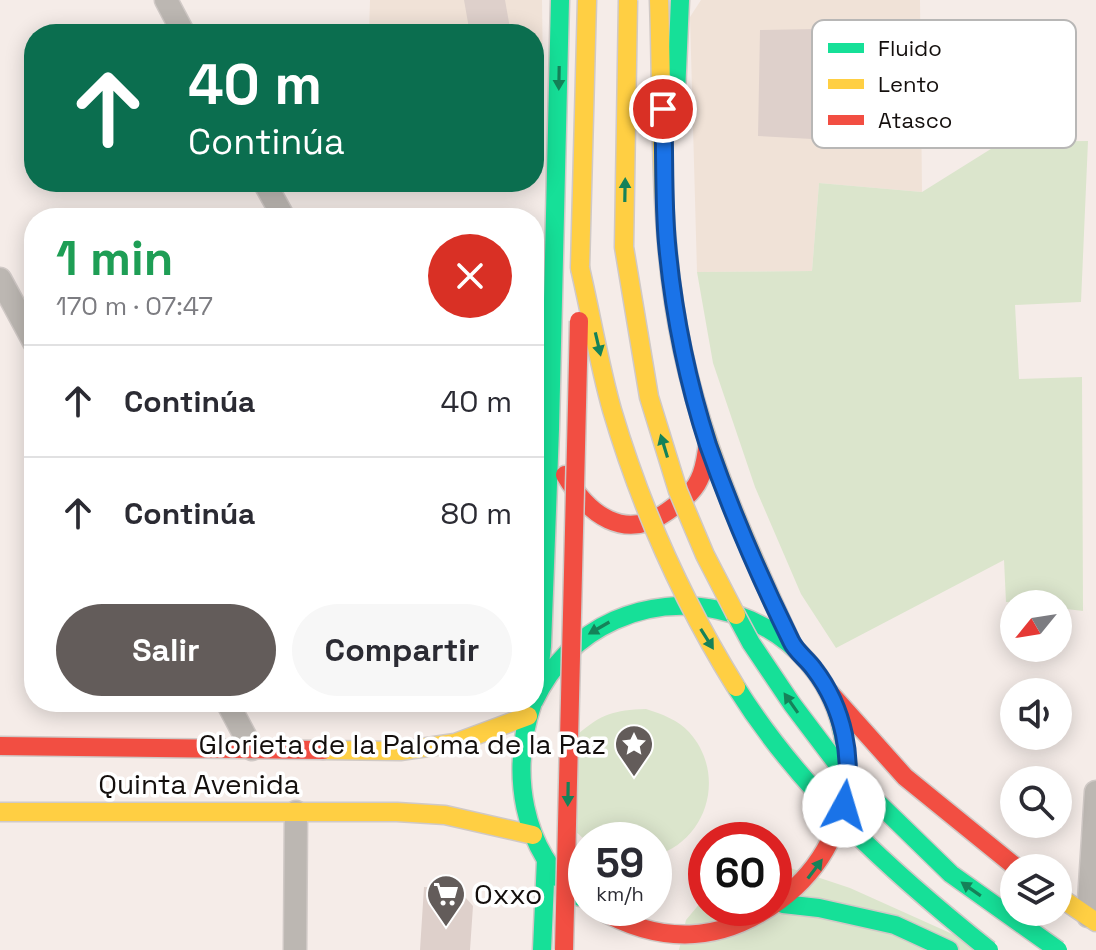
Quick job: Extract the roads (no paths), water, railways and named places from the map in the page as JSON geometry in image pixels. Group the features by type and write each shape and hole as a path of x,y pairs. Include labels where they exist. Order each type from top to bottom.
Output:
{"main road":[{"path":"544,380 560,0"},
{"path":"564,950 587,0"},
{"path":"628,0 624,247 649,397 678,491 705,555 751,643 835,761 951,874 1058,950"},
{"path":"659,0 667,241 678,328 708,443 762,579 793,646"},
{"path":"665,163 675,137 680,0"},
{"path":"580,268 612,409 649,520 699,627 761,727 810,788 926,900 989,950"},
{"path":"544,432 573,492 598,517 613,523 636,525 658,519 673,509 698,483 708,443"},
{"path":"544,685 558,661 585,636 618,617 653,607 691,604 728,610 763,624 793,646 905,777 1000,854"},
{"path":"792,895 816,871 839,829 849,784 846,737 830,692"},
{"name":"Quinta Avenida","path":"0,746 400,751 455,743 515,712"},
{"path":"530,712 521,746 519,776 523,806 546,859 568,885"},
{"name":"Quinta Avenida","path":"0,812 397,812 445,815 533,835"},
{"path":"542,950 546,859"},
{"path":"792,905 895,925 949,950"},
{"path":"1072,905 1092,919"},
{"path":"634,926 654,933 698,935 742,926"},
{"path":"710,950 742,926"}],"street":[{"path":"166,0 179,24"},
{"path":"0,279 24,323"},
{"path":"232,712 252,749"},
{"path":"1092,919 1096,792"},
{"path":"295,950 296,812"}],"place":[{"name":"Glorieta de la Paloma de la Paz","path":"634,778"},
{"name":"Oxxo","path":"446,928"}]}
